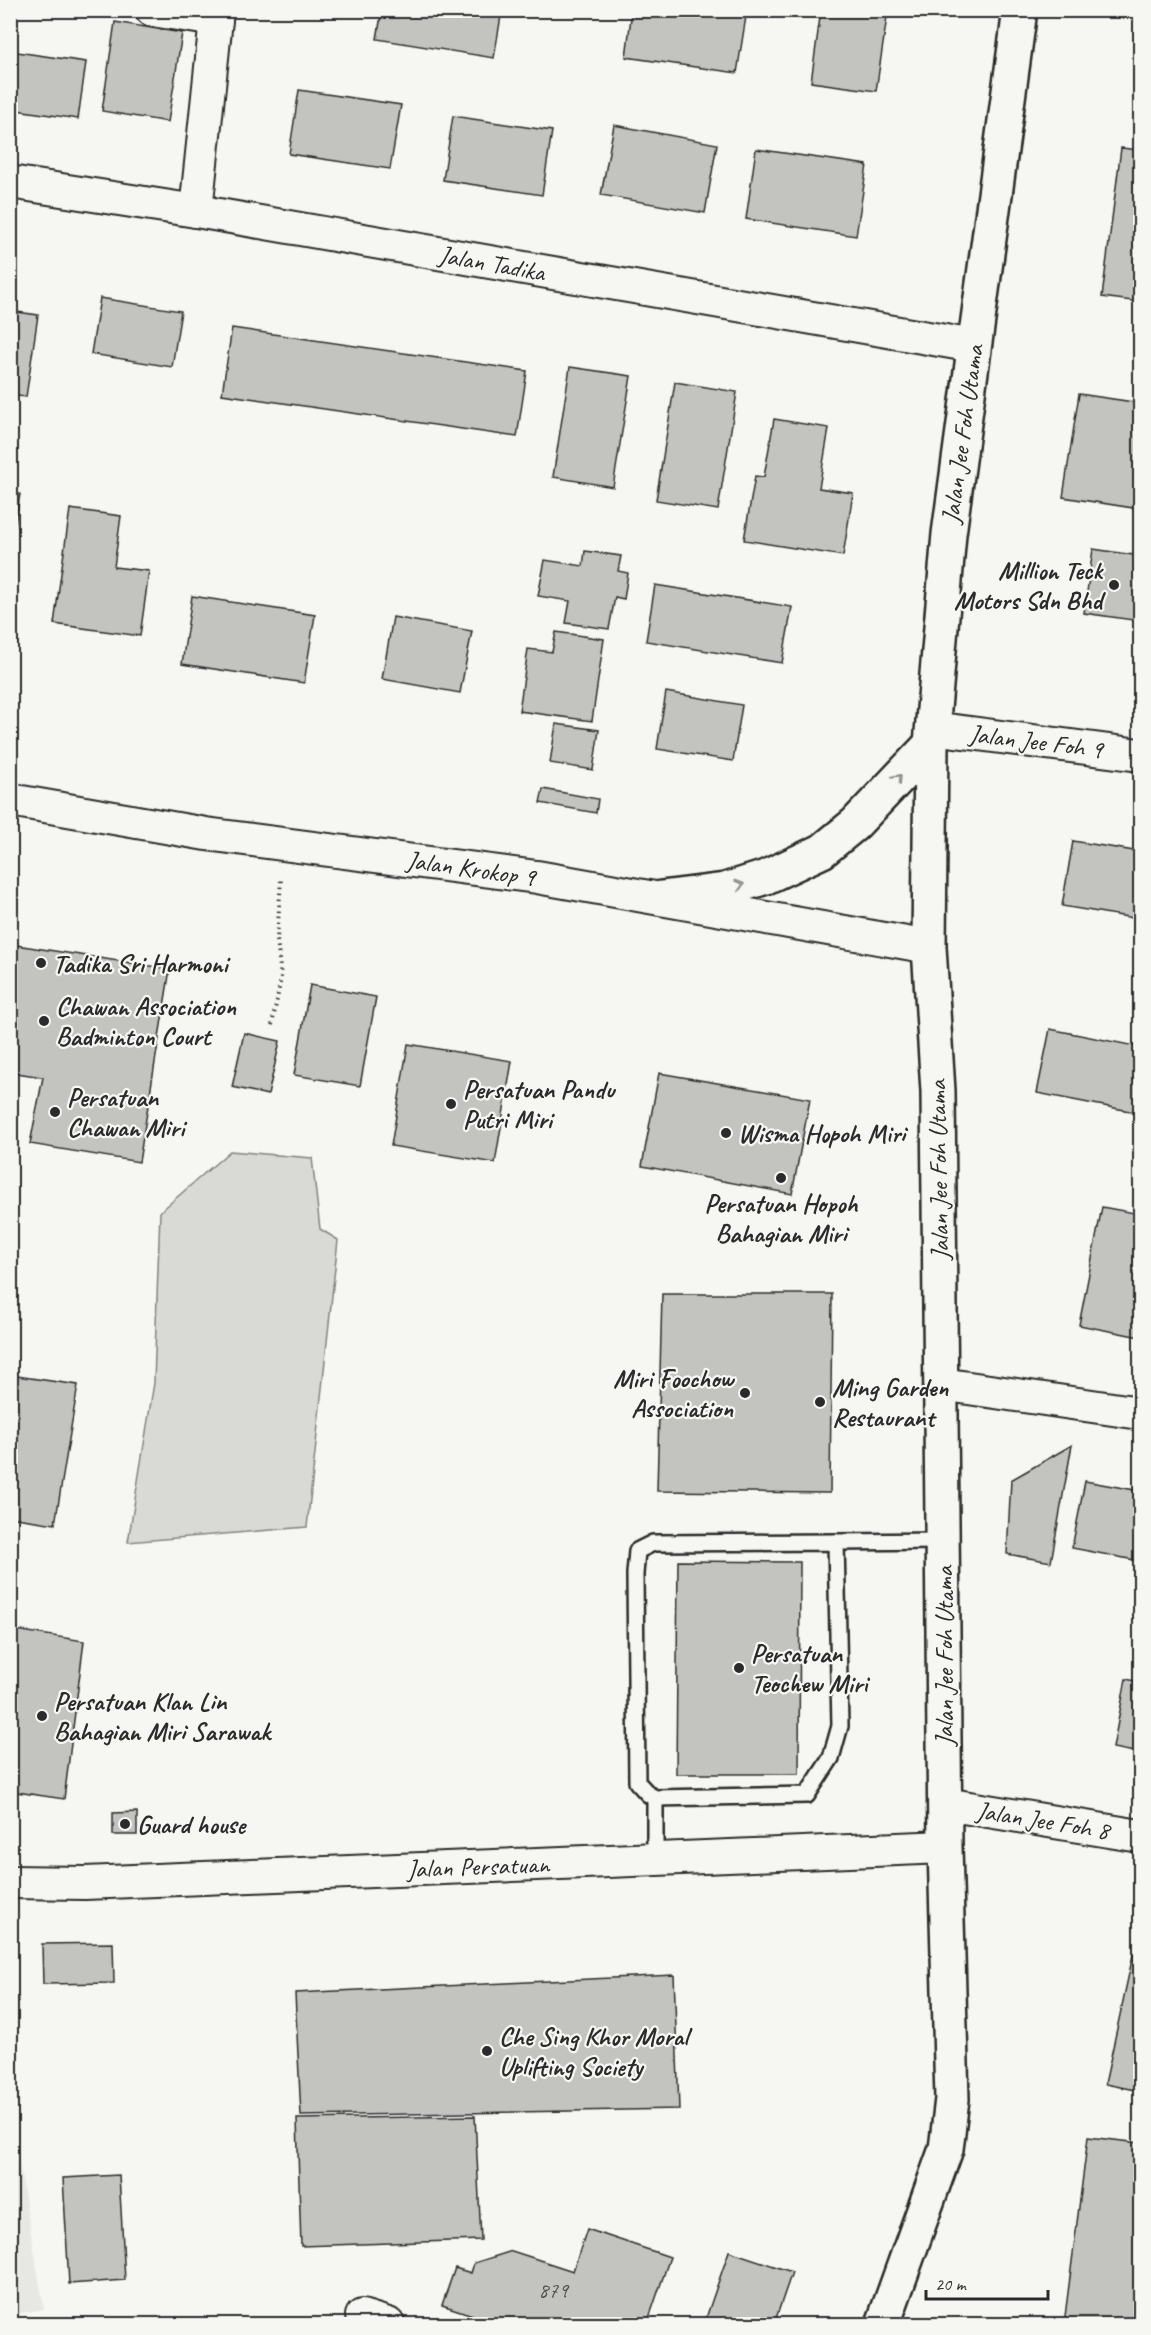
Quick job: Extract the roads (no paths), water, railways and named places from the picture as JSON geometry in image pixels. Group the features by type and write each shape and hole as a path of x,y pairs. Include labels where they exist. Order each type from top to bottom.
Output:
{"street":[{"path":"152,10 216,15 196,211"},
{"name":"Jalan Jee Foh Utama","path":"883,2325 946,2149 952,2098 945,1847 938,1091 929,947 932,736 949,534 1020,10"},
{"name":"Jalan Tadika","path":"10,182 196,211 974,346"},
{"path":"661,898 725,890 765,877 822,851 855,824 932,736"},
{"name":"Jalan Jee Foh 9","path":"932,736 1140,755"},
{"name":"Jalan Krokop 9","path":"10,800 206,834 537,877 929,947"},
{"path":"942,1384 1140,1413"},
{"name":"Jalan Jee Foh 8","path":"945,1804 1140,1836"},
{"name":"Jalan Persatuan","path":"10,1882 85,1883 945,1847"}],"lane":[{"path":"836,1542 840,1726 831,1758 807,1795 655,1798 648,1794 638,1782 635,1574 637,1551 653,1543 943,1541"},
{"path":"655,1798 655,1859"}],"place":[{"name":"Million Teck Motors Sdn Bhd","path":"1114,585"},
{"name":"Tadika Sri Harmoni","path":"41,963"},
{"name":"Chawan Association Badminton Court","path":"44,1021"},
{"name":"Persatuan Pandu Putri Miri","path":"451,1104"},
{"name":"Persatuan Chawan Miri","path":"55,1112"},
{"name":"Wisma Hopoh Miri","path":"726,1133"},
{"name":"Persatuan Hopoh Bahagian Miri","path":"781,1178"},
{"name":"Miri Foochow Association","path":"745,1393"},
{"name":"Ming Garden Restaurant","path":"820,1402"},
{"name":"Persatuan Teochew Miri","path":"739,1668"},
{"name":"Persatuan Klan Lin Bahagian Miri Sarawak","path":"42,1716"},
{"name":"Guard house","path":"125,1824"},
{"name":"Che Sing Khor Moral Uplifting Society","path":"487,2051"}]}
